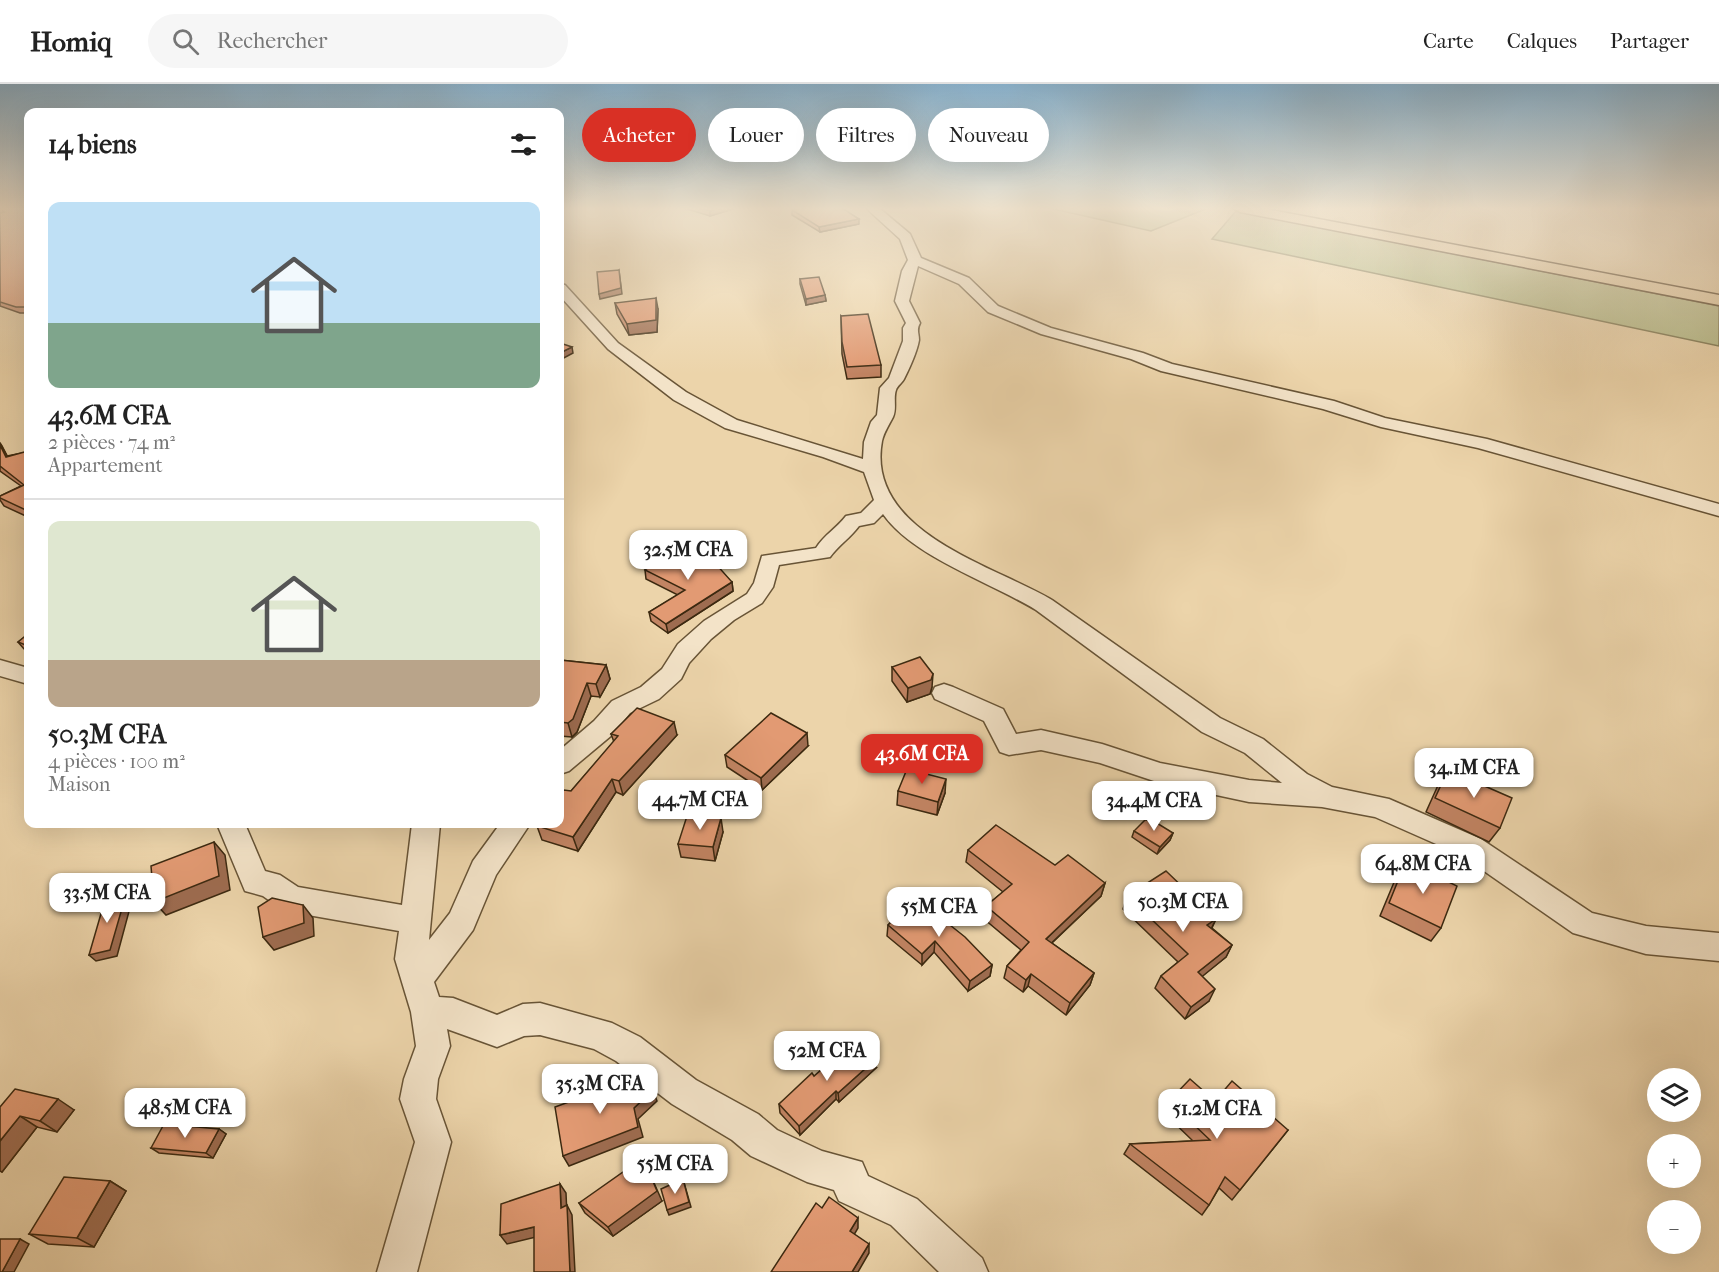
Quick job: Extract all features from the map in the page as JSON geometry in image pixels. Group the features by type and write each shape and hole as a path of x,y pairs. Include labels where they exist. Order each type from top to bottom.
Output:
{"main road":[{"path":"1528,263 1719,300"}],"street":[{"path":"913,263 902,301 913,323 910,328 911,341 896,379 888,388 885,416 880,422 873,442 872,470 884,501 903,525 929,543 933,549 1020,590 1044,605 1202,719 1254,746 1298,781 1326,797"},
{"path":"923,263 964,282 993,309 1046,331 1137,356 1167,368 1328,405 1381,422 1481,443 1719,510"},
{"path":"564,292 614,346 680,396 731,424 856,461 872,470"},
{"path":"564,761 603,728 621,707 650,693 673,673 674,665 682,654 724,616 758,595 768,571 769,560 823,553 830,542 844,532 853,520 867,519 884,501"},
{"path":"0,668 24,675"},
{"path":"944,693 994,715 1010,745 1041,740 1102,754 1160,773 1204,782 1249,790 1326,797 1380,807 1471,847 1584,924 1646,940 1719,947"},
{"path":"233,828 255,882 270,884 291,898 414,920"},
{"path":"397,1272 433,1142 418,1100 421,1079 433,1046 427,1012 411,959 426,828"},
{"path":"418,978 462,921 483,870 513,828"},
{"path":"427,1012 453,1014 497,1031 523,1020 540,1019 600,1034 628,1049 684,1092 745,1127 764,1143 820,1169 849,1175 852,1188 904,1212 969,1272"}],"green space":[{"path":"1328,263 1503,263 1719,306 1719,346"}],"building":[{"path":"0,263 24,263 24,307 0,302"},
{"path":"619,270 621,288 599,294 597,272"},
{"path":"819,277 825,295 806,299 800,279"},
{"path":"656,298 656,320 627,324 615,303"},
{"path":"868,314 881,365 847,367 842,342 841,316"},
{"path":"564,344 572,347 564,351"},
{"path":"0,445 6,457 24,452 24,485 0,466"},
{"path":"24,485 24,509 0,498"},
{"path":"698,544 732,582 666,624 649,612 685,590 645,570 663,558"},
{"path":"920,657 933,674 931,680 908,688 892,667"},
{"path":"564,660 606,665 596,684 587,683 573,719 568,723 564,722"},
{"path":"637,708 674,722 619,781 612,779 573,837 544,828 564,828 564,790 571,791 618,736 611,734"},
{"path":"771,713 807,733 761,778 725,755"},
{"path":"907,769 946,779 938,802 898,791"},
{"path":"1448,770 1512,798 1500,828 1435,798"},
{"path":"687,816 721,818 713,847 678,844"},
{"path":"1145,820 1152,820 1173,833 1160,847 1134,831"},
{"path":"996,825 1055,865 1068,855 1105,883 1046,939 1094,973 1070,1003 1031,974 1026,980 1007,966 1029,942 986,906 1012,884 968,850"},
{"path":"214,842 219,876 154,902 151,866"},
{"path":"1406,861 1457,886 1441,928 1389,903"},
{"path":"1166,871 1216,919 1207,925 1232,945 1198,972 1215,989 1191,1007 1161,976 1188,954 1127,896"},
{"path":"107,893 125,898 110,950 89,955"},
{"path":"272,898 303,905 304,923 263,937 258,907"},
{"path":"916,898 965,937 992,965 970,981 935,941 922,954 888,925"},
{"path":"856,1039 876,1059 838,1093 836,1091 799,1126 779,1104 812,1073 814,1076"},
{"path":"640,1076 653,1090 634,1108 638,1127 563,1156 555,1107"},
{"path":"1190,1079 1215,1101 1232,1081 1288,1130 1240,1190 1225,1177 1209,1205 1130,1144 1210,1140 1169,1101"},
{"path":"15,1089 58,1099 40,1121 20,1116 0,1141 0,1107"},
{"path":"164,1124 219,1129 206,1153 151,1148"},
{"path":"643,1158 657,1191 608,1227 579,1203"},
{"path":"64,1177 110,1181 77,1238 29,1234"},
{"path":"683,1179 689,1202 667,1210 661,1189"},
{"path":"560,1184 561,1208 567,1205 570,1272 534,1272 534,1227 500,1235 501,1204"},
{"path":"829,1197 858,1218 850,1231 869,1244 852,1272 771,1272 816,1203 822,1208"},
{"path":"0,1239 20,1239 2,1272 0,1272"}]}
